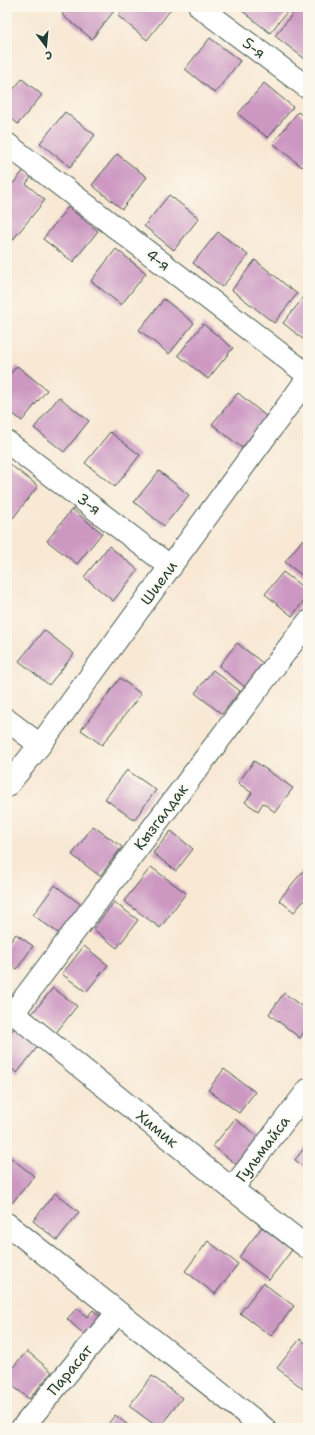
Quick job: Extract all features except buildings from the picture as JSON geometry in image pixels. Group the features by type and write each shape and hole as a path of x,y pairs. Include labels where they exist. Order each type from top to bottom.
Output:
{"street":[{"name":"5-я","path":"200,7 308,88"},
{"name":"4-я","path":"7,144 308,376"},
{"name":"Шиели","path":"7,786 40,745 171,567 308,376"},
{"name":"3-я","path":"7,442 171,567"},
{"name":"Кызгалдак","path":"10,1010 308,622"},
{"path":"7,720 40,745"},
{"name":"Химик","path":"10,1010 232,1189 308,1248"},
{"name":"Гульмайса","path":"232,1189 308,1090"},
{"path":"7,1224 264,1428"},
{"name":"Парасат","path":"22,1428 118,1312"}]}
